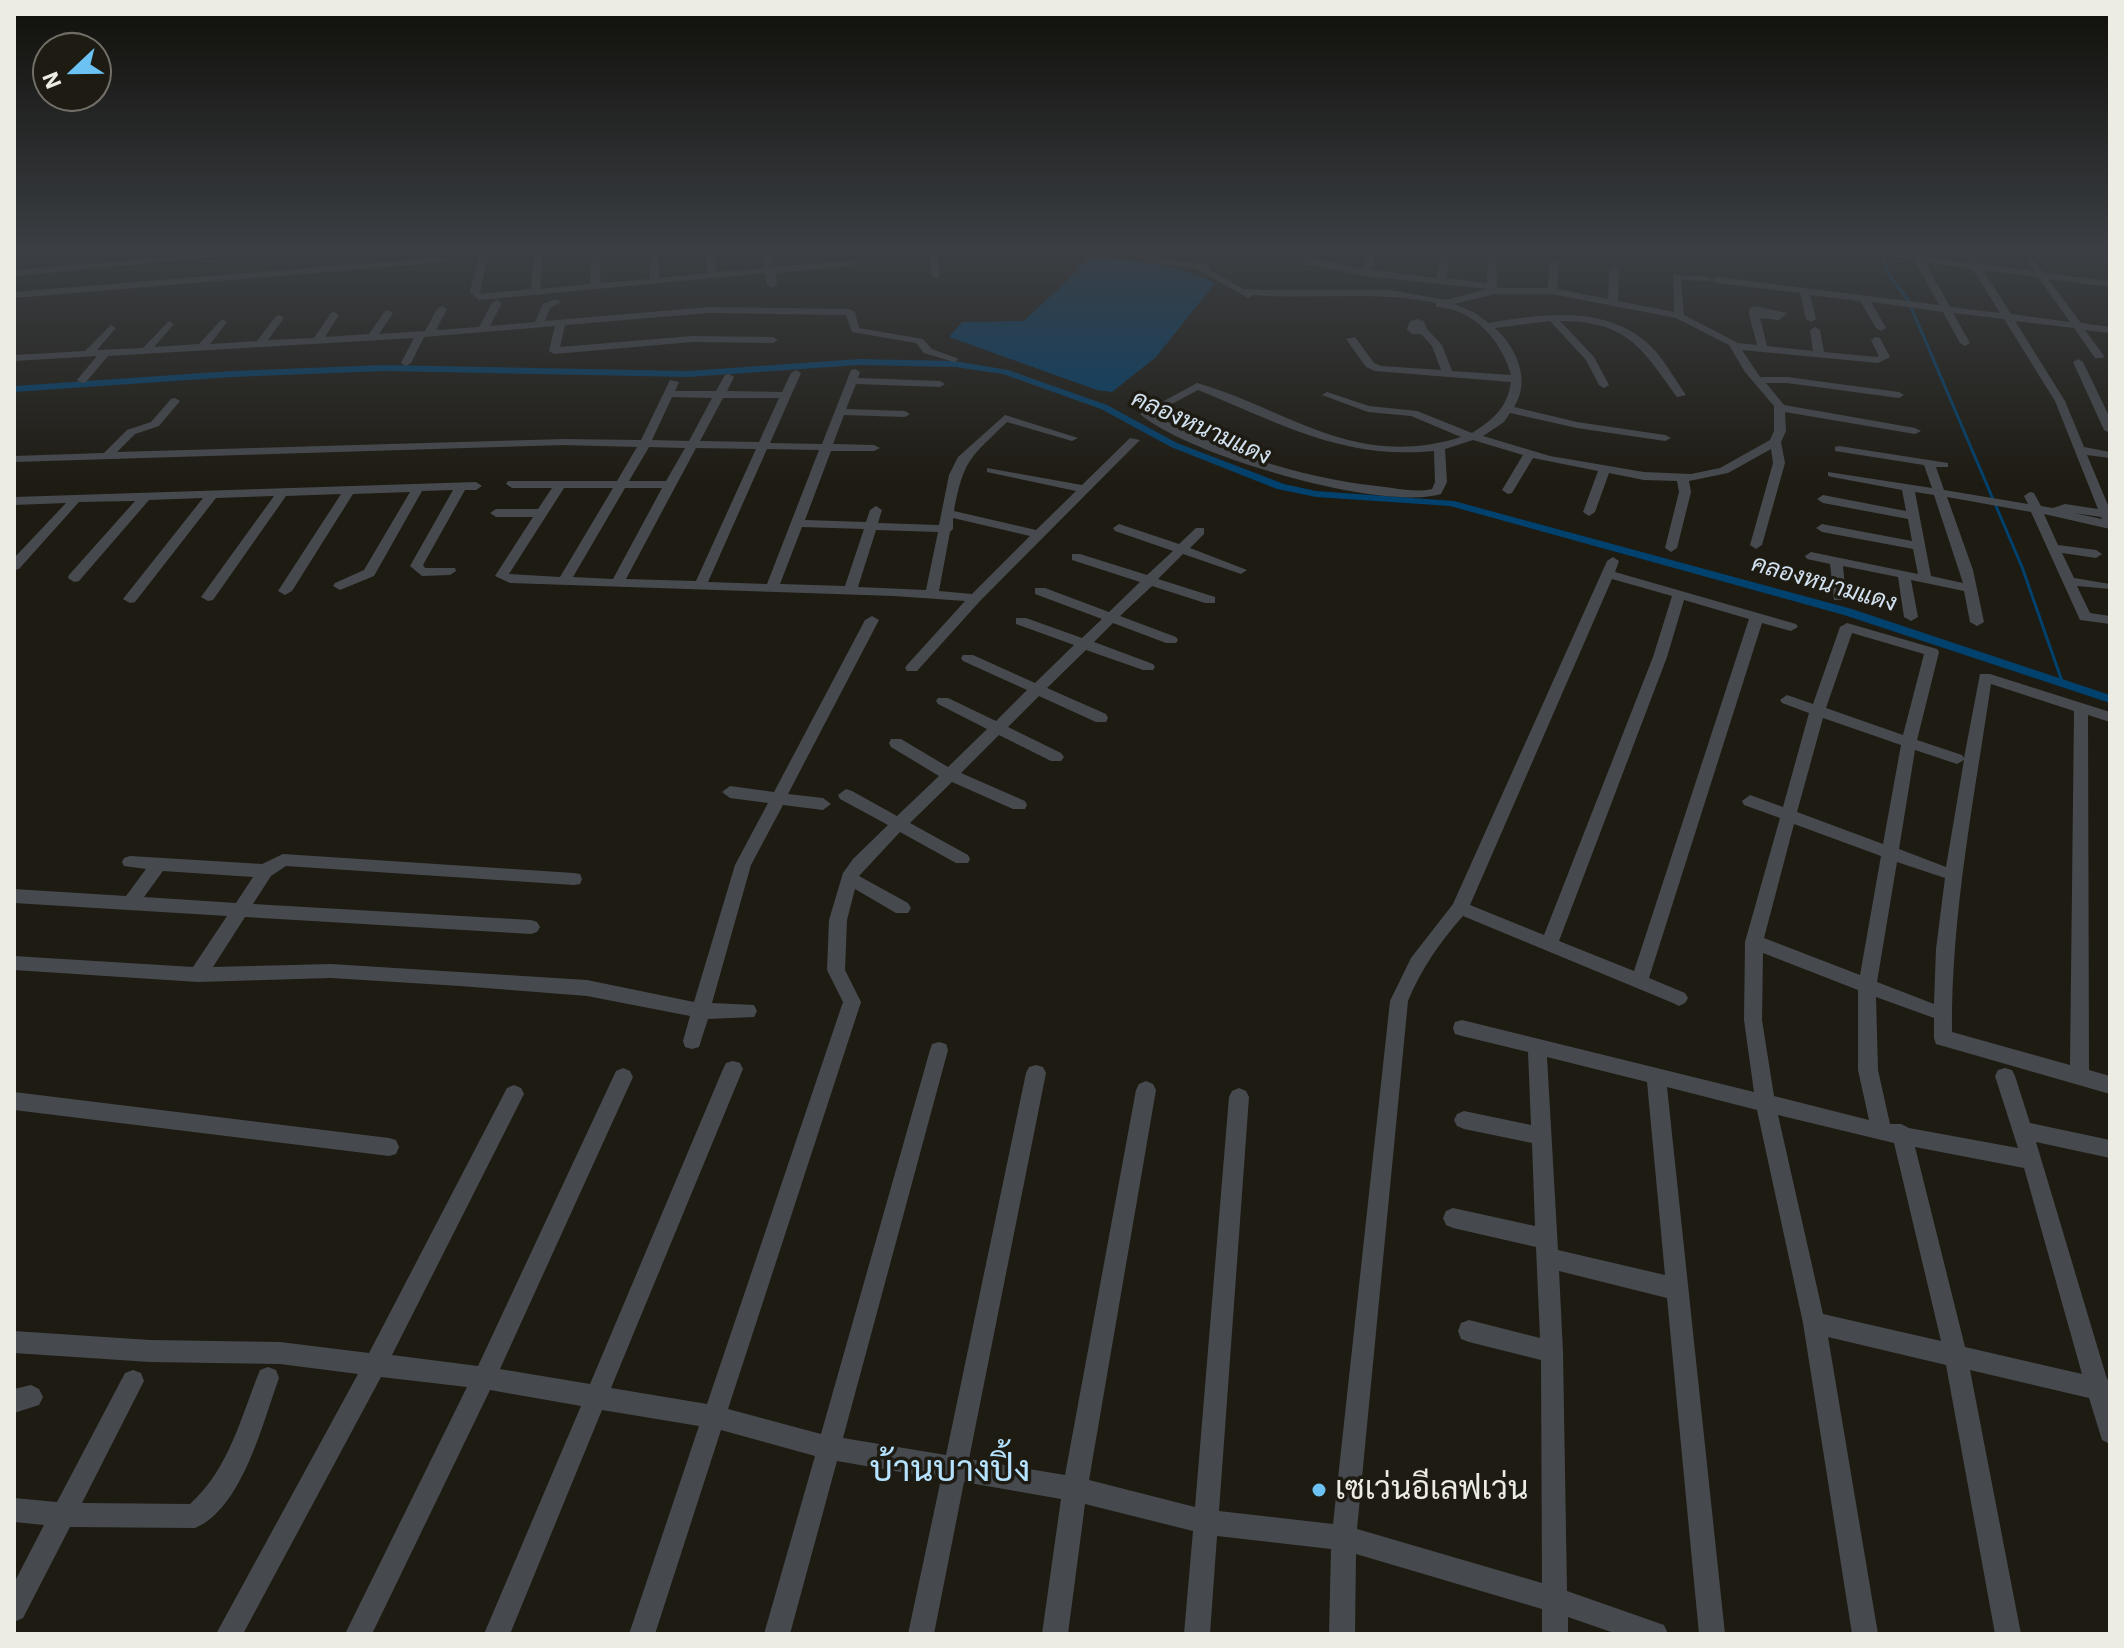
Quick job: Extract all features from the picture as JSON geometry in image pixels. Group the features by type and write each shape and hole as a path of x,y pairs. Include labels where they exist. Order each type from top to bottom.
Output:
{"street":[{"path":"88,354 108,332"},
{"path":"146,350 162,332"},
{"path":"202,347 214,332"},
{"path":"260,344 269,332"},
{"path":"317,341 323,332"},
{"path":"372,337 375,332"},
{"path":"14,358 449,332"},
{"path":"559,332 554,351 702,338 773,340"},
{"path":"866,332 919,341 928,351 954,359"},
{"path":"1424,332 1437,345 1448,375"},
{"path":"1439,447 1441,482 1437,491 1423,494 1368,489 1301,479 1239,457 1145,412 1197,386 1288,427 1338,444 1373,449 1439,447 1473,436 1509,409 1518,379 1517,363 1511,351 1491,332"},
{"path":"1565,332 1590,359 1604,385"},
{"path":"1620,332 1635,338 1681,395"},
{"path":"1714,332 1728,338 1735,346 1780,408 1780,431 1775,442 1779,463 1756,545"},
{"path":"1759,332 1763,349"},
{"path":"1815,332 1819,354"},
{"path":"1959,332 1965,343"},
{"path":"1832,474 2108,519 2060,401 2018,332"},
{"path":"2081,332 2099,356"},
{"path":"406,363 425,334"},
{"path":"1351,339 1370,365 1379,369 1518,379"},
{"path":"1735,346 1878,360 1885,357 1876,340"},
{"path":"45,357 58,342"},
{"path":"82,380 105,353"},
{"path":"2078,362 2110,429"},
{"path":"700,586 796,373"},
{"path":"617,583 729,377"},
{"path":"772,589 853,377 940,384"},
{"path":"1759,380 1787,380 1899,395"},
{"path":"564,581 646,442 672,388 720,394 786,395"},
{"path":"1327,395 1368,409 1413,413 1530,454 1604,471 1682,478 1724,471 1775,442"},
{"path":"107,456 131,432 155,424 175,401"},
{"path":"1780,408 1915,431"},
{"path":"1509,409 1568,423 1665,438"},
{"path":"840,412 905,414"},
{"path":"932,595 959,464 1001,420 1008,418 1072,438"},
{"path":"912,668 975,598 1134,440"},
{"path":"14,459 492,443 694,442 874,448"},
{"path":"1839,449 1944,465"},
{"path":"2081,453 2110,457"},
{"path":"1508,490 1530,454"},
{"path":"1929,463 1970,588 1977,622"},
{"path":"991,470 1085,489"},
{"path":"1589,512 1604,471"},
{"path":"1671,548 1685,492 1682,478"},
{"path":"561,483 501,576 975,598"},
{"path":"512,484 671,485"},
{"path":"14,501 476,486"},
{"path":"450,571 422,572 416,566 461,487"},
{"path":"1908,488 1925,579"},
{"path":"340,586 369,573 417,489"},
{"path":"285,591 349,491"},
{"path":"208,597 282,493"},
{"path":"130,599 212,495"},
{"path":"2030,496 2085,617 2110,620"},
{"path":"74,578 145,497"},
{"path":"14,566 76,499"},
{"path":"1823,499 1913,516"},
{"path":"850,591 876,510"},
{"path":"496,513 541,513"},
{"path":"950,514 1040,535"},
{"path":"798,523 947,529"},
{"path":"1119,528 1241,570"},
{"path":"1822,528 1919,546"},
{"path":"642,1634 852,1002 836,970 838,920 849,878 900,823 1200,531"},
{"path":"2054,548 2096,554"},
{"path":"1811,556 1970,588"},
{"path":"1076,557 1210,600"},
{"path":"1836,561 1839,597"},
{"path":"1342,1634 1344,1538 1399,1001 1407,979 1424,951 1460,908 1611,568 1679,594 1791,627"},
{"path":"1904,574 1911,617"},
{"path":"2069,581 2105,586"},
{"path":"1040,591 1171,640"},
{"path":"1550,943 1660,657 1679,594"},
{"path":"1640,979 1757,616"},
{"path":"692,1041 743,865 776,797 872,620"},
{"path":"1021,621 1148,667"},
{"path":"1865,1634 1814,1323 1755,1044 1754,942 1817,712 1844,629 1855,627 1932,652 1909,742 1867,986 1868,1070 1891,1133 1956,1356 2008,1634"},
{"path":"968,658 1101,718"},
{"path":"2110,717 1985,677 1947,934 1942,1014 1943,1038 2110,1085"},
{"path":"1787,700 1957,759"},
{"path":"943,701 1056,757"},
{"path":"2079,1076 2081,708"},
{"path":"896,743 950,775 1019,805"},
{"path":"730,792 823,804"},
{"path":"846,795 962,859"},
{"path":"1750,801 1943,872"},
{"path":"198,975 265,871 283,860 574,879"},
{"path":"130,862 265,871"},
{"path":"130,904 159,864"},
{"path":"849,878 902,908"},
{"path":"14,896 531,927"},
{"path":"1460,908 1640,979 1679,998"},
{"path":"1754,942 1932,1011"},
{"path":"14,963 198,975 331,971 476,980 587,988 702,1011 748,1011"},
{"path":"1462,1028 1656,1078 1765,1101 1891,1133 2031,1160"},
{"path":"1537,1046 1552,1352 1555,1634"},
{"path":"777,1634 939,1050"},
{"path":"497,1634 733,1069"},
{"path":"921,1634 1036,1073"},
{"path":"2005,1076 2105,1390 2110,1432"},
{"path":"358,1634 484,1378 623,1077"},
{"path":"1656,1078 1712,1634"},
{"path":"1055,1634 1075,1489 1146,1090"},
{"path":"229,1634 374,1367 514,1094"},
{"path":"1197,1634 1239,1097"},
{"path":"14,1101 389,1147"},
{"path":"1464,1120 1541,1136"},
{"path":"2020,1130 2110,1149"},
{"path":"1453,1218 1677,1289"},
{"path":"1814,1323 2105,1390"},
{"path":"1469,1331 1552,1352"},
{"path":"14,1342 150,1351 280,1353 374,1367 484,1378 715,1417 830,1448 954,1466 1075,1489 1206,1522 1344,1538 1553,1599 1655,1634"},
{"path":"14,1510 63,1515 195,1516 211,1505 235,1462 268,1378"},
{"path":"14,1609 133,1381"}],"water":[{"path":"953,332 1176,332 1156,357 1112,392 1097,390 949,337"}],"waterway":[{"path":"1922,332 2022,567 2063,684"},
{"name":"คลองหนามแดง","path":"14,389 232,374 384,368 688,374 859,362 955,364 1005,372 1104,407 1174,445 1281,487 1316,494 1450,503 1848,612 2110,699"}],"place":[{"name":"เซเว่นอีเลฟเว่น","path":"1319,1490"}],"district":[{"name":"บ้านบางปิ้ง","path":"950,1471"}]}
